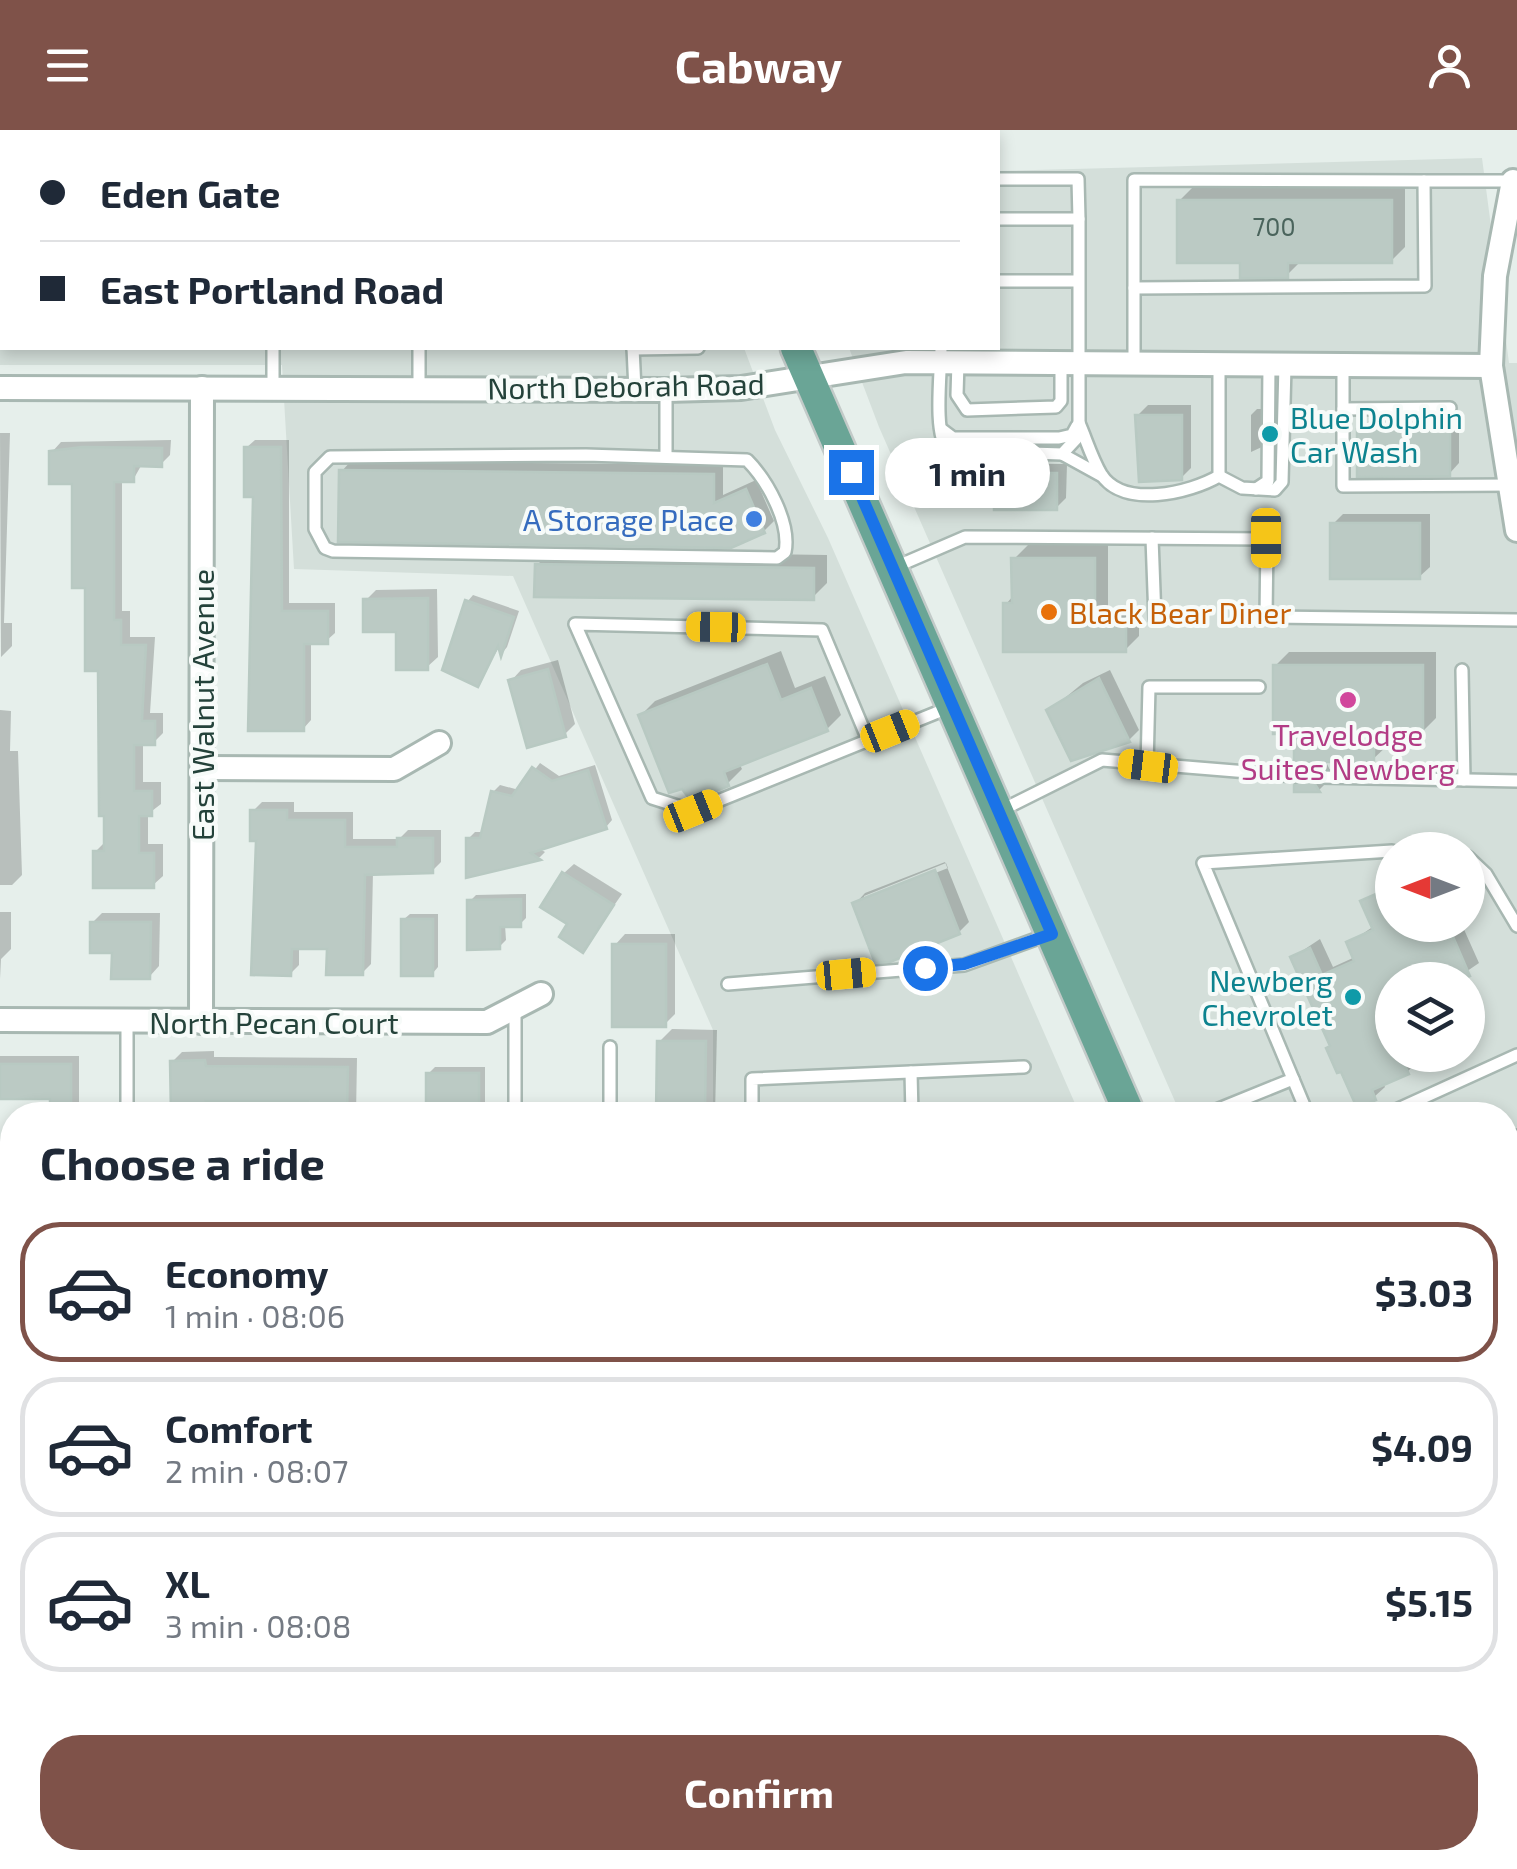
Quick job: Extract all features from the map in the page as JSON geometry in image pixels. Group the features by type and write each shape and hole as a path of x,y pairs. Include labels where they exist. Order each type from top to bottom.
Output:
{"main road":[{"path":"797,350 1124,1102"}],"street":[{"path":"1514,181 1495,276 1491,366 1514,485 1517,530"},
{"name":"North Deborah Road","path":"0,388 741,388 946,357 1069,363 1491,366"},
{"name":"East Walnut Avenue","path":"201,1022 202,388"},
{"path":"202,768 394,769 439,743"},
{"name":"North Pecan Court","path":"0,1020 487,1022 541,994"}],"lane":[{"path":"946,357 957,395 967,410 1056,407 1061,401 1078,280 1078,179 1000,179"},
{"path":"1134,364 1134,180 1514,181"},
{"path":"1134,288 1425,286 1424,181"},
{"path":"1000,220 1079,220"},
{"path":"1000,280 1078,280"},
{"path":"273,350 273,388"},
{"path":"418,388 420,350"},
{"path":"633,350 635,390"},
{"path":"946,357 942,444 960,454 1062,454 1118,488 1157,492 1198,488 1218,476"},
{"path":"1069,363 1079,423 1102,476"},
{"path":"1218,364 1218,476"},
{"path":"1218,476 1242,488 1275,490 1282,482 1277,364"},
{"path":"1343,365 1342,486 1514,485"},
{"path":"666,390 666,455"},
{"path":"1343,409 1450,408"},
{"path":"941,430 953,438 1067,438 1079,423"},
{"path":"1062,454 1076,439 1079,423"},
{"path":"666,455 748,460 759,472 785,528 784,552 777,558 333,551 325,548 315,530 315,472 330,457 666,455"},
{"path":"893,568 965,538 1266,538 1266,617 1517,620"},
{"path":"1152,538 1156,619"},
{"path":"868,740 822,630 576,624 652,798 693,811 952,706"},
{"path":"1462,670 1464,780"},
{"path":"1148,766 1148,686 1258,686"},
{"path":"998,812 1102,760 1294,776"},
{"path":"1320,777 1517,781"},
{"path":"1303,1102 1203,862 1375,853"},
{"path":"1485,873 1517,926"},
{"path":"728,984 964,964 1052,934"},
{"path":"515,1102 516,1007"},
{"path":"127,1021 127,1102"},
{"path":"610,1048 610,1102"},
{"path":"1413,1102 1517,1054"},
{"path":"752,1102 752,1079 1024,1068"},
{"path":"911,1072 912,1102"},
{"path":"1236,1102 1294,1079"}],"shaded area":[{"path":"1482,158 1509,363 1517,363 1517,1102 1175,1102 879,427 850,350 1000,350 1000,171"},
{"path":"0,350 745,350 775,430 828,538 1074,1102 713,1102 713,1030 513,576 294,569 282,365 0,365"}],"building":[{"path":"1177,200 1392,200 1392,263 1288,263 1288,278 1240,278 1240,263 1177,263"},
{"path":"1135,415 1182,415 1182,480 1139,482"},
{"path":"1357,429 1450,429 1450,476 1357,477"},
{"path":"82,447 162,448 162,467 134,466 134,482 114,482 114,620 121,620 121,645 146,645 142,721 155,721 155,745 134,745 134,791 152,791 152,816 139,816 139,853 154,853 154,888 93,888 93,851 104,851 104,816 99,816 98,671 85,671 85,588 72,588 72,484 49,484 49,451"},
{"path":"244,447 281,447 282,611 328,611 328,644 304,644 304,731 248,731 253,497 244,497"},
{"path":"339,470 714,474 714,503 746,489 765,533 731,548 338,542"},
{"path":"959,473 1057,473 1057,510 994,510 994,499 958,499"},
{"path":"1330,523 1420,523 1420,579 1330,579"},
{"name":"Black Bear Diner","path":"1011,558 1095,558 1095,621 1126,621 1126,652 1003,652 1003,603 1012,603"},
{"path":"535,564 814,568 814,600 534,597"},
{"path":"428,598 428,670 396,670 396,632 363,632 363,599"},
{"path":"465,600 514,617 501,657 498,646 478,687 442,670"},
{"path":"767,664 781,700 811,688 828,731 724,772 729,786 691,801 682,789 669,793 638,715"},
{"name":"Travelodge Suites Newberg","path":"1273,665 1423,665 1423,734 1374,734 1374,762 1320,762 1311,778 1320,792 1294,792 1294,785 1304,776 1294,767 1294,734 1273,734"},
{"path":"548,669 566,737 527,748 508,680"},
{"path":"1099,678 1130,742 1071,761 1046,710"},
{"path":"532,767 552,781 588,770 607,829 531,853 541,860 466,878 466,838 480,838 491,791 512,796"},
{"path":"250,810 287,810 287,820 345,820 345,847 397,847 397,838 433,838 433,873 365,875 363,975 326,975 327,949 292,949 291,976 251,975 256,841 250,841"},
{"path":"935,870 960,934 890,962 875,963 852,903"},
{"path":"562,872 614,905 583,953 559,937 567,924 540,907"},
{"name":"Newberg Chevrolet","path":"1375,894 1375,942 1455,942 1464,962 1375,962 1375,1072 1409,1074 1372,1090 1376,1100 1354,1102 1341,1072 1337,1073 1326,1048 1330,1046 1290,957 1310,948 1322,975 1354,961 1346,942 1373,930 1360,901"},
{"path":"521,899 521,927 500,927 500,949 467,950 467,900"},
{"path":"401,919 433,919 433,976 401,976"},
{"path":"90,922 151,922 150,979 111,979 112,953 90,953"},
{"path":"612,944 666,944 666,1027 612,1027"},
{"path":"657,1041 706,1041 705,1102 656,1102"},
{"path":"205,1060 206,1066 348,1067 347,1102 171,1102 170,1061"},
{"path":"0,1064 71,1064 71,1102 0,1099"},
{"path":"426,1073 479,1073 479,1102 426,1102"}],"place":[{"name":"Blue Dolphin Car Wash","path":"1270,434"},
{"name":"A Storage Place","path":"754,519"},
{"name":"Black Bear Diner","path":"1049,612"},
{"name":"Travelodge Suites Newberg","path":"1348,700"},
{"name":"Newberg Chevrolet","path":"1353,997"}],"route":[{"path":"851,472 1052,934 964,964 925,968"}]}
